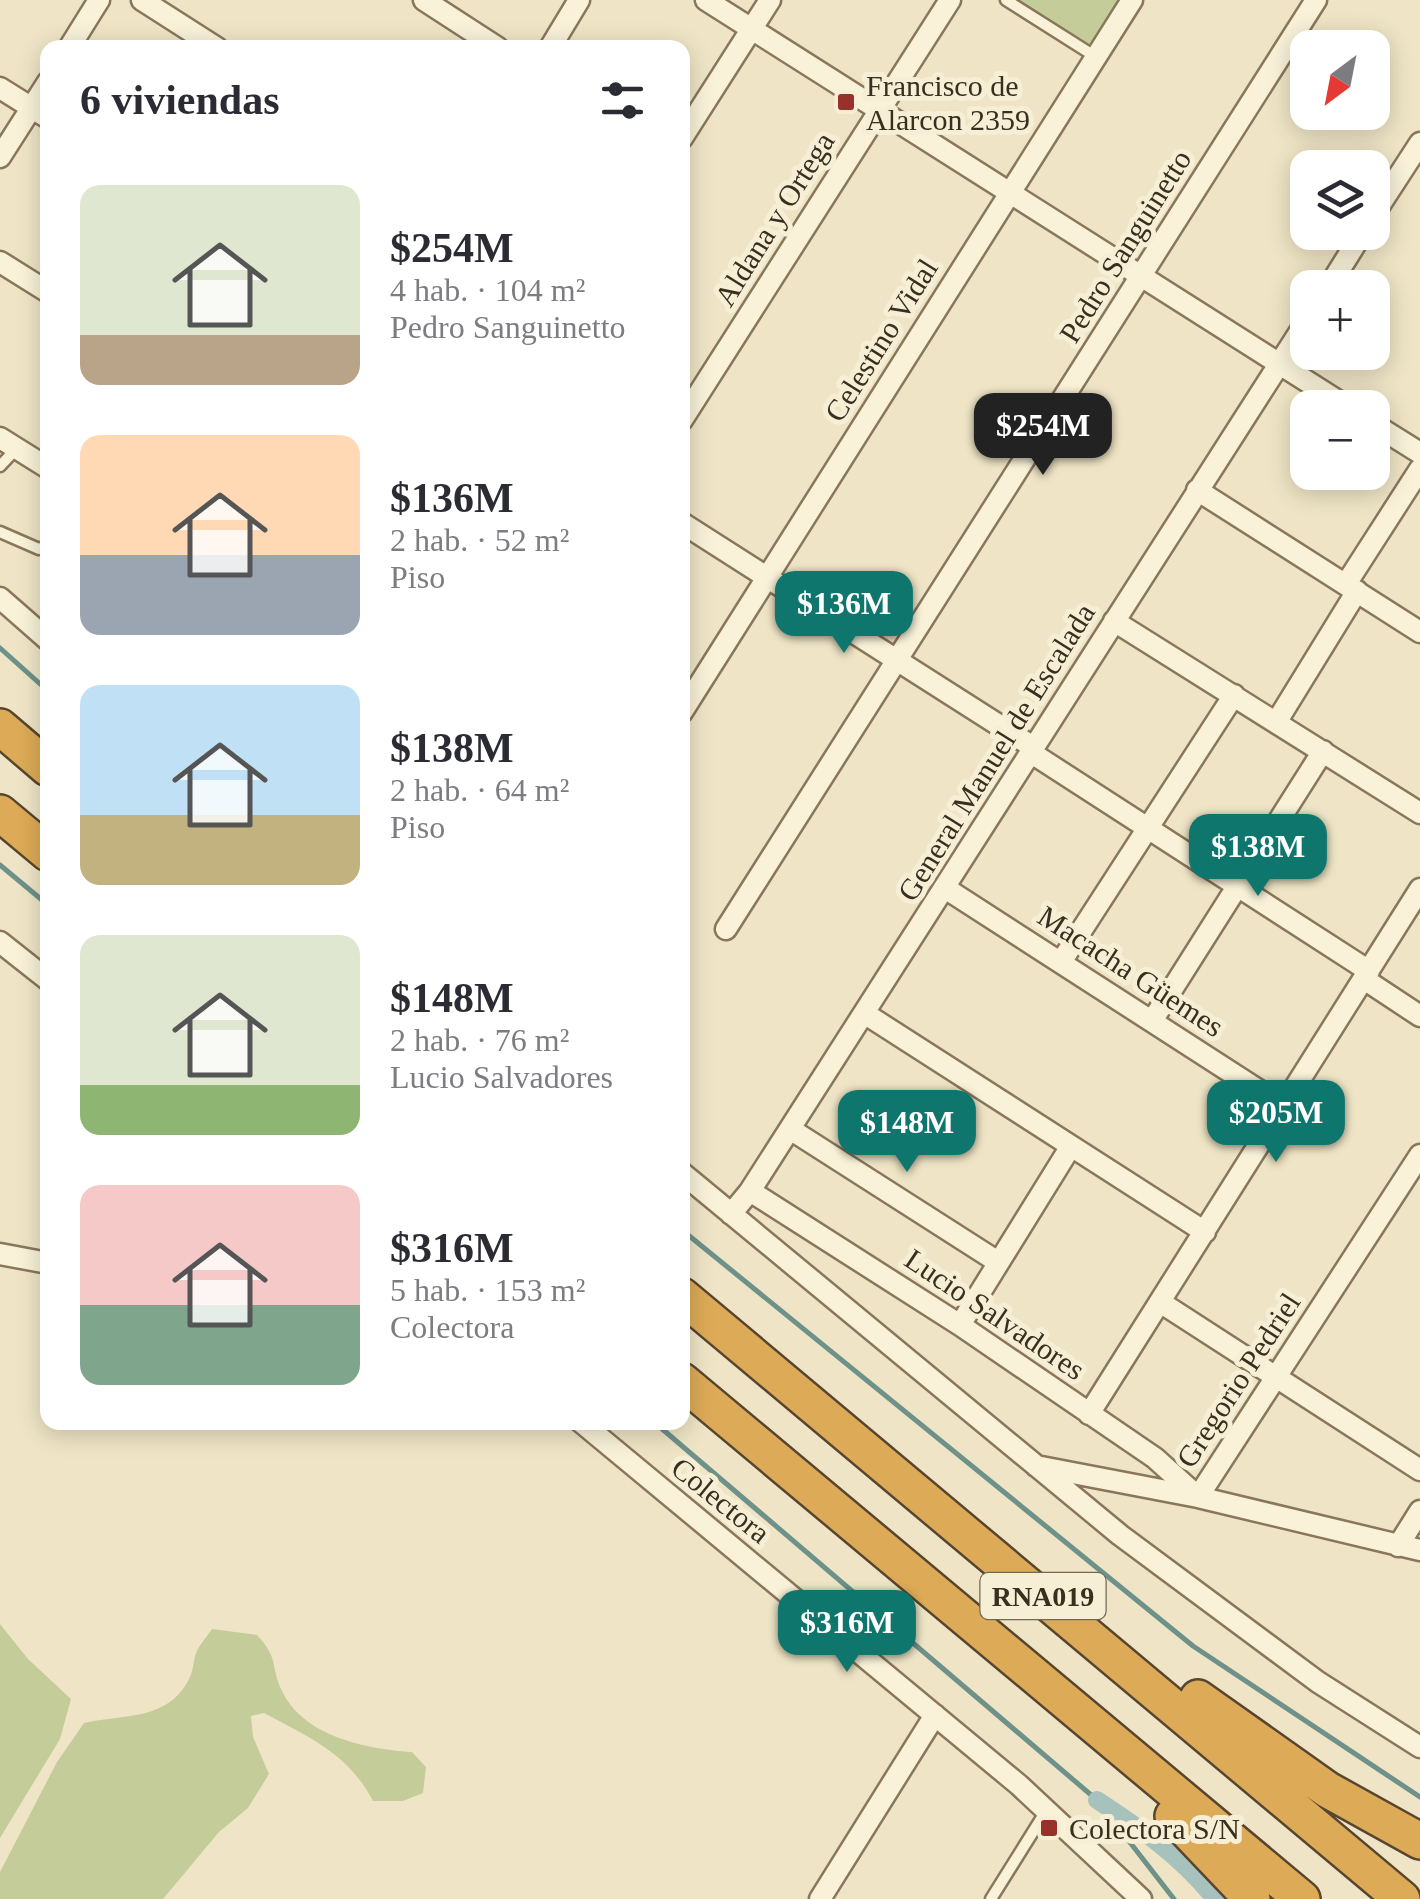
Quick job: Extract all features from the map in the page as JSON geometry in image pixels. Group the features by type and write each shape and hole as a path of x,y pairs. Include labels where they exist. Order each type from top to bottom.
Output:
{"highway":[{"path":"0,727 40,761"},
{"path":"0,813 40,846"},
{"name":"RNA019","path":"690,1303 1402,1899"},
{"name":"RNA019","path":"690,1388 1302,1899"},
{"path":"891,1468 1038,1569 1268,1749 1350,1803 1420,1841"},
{"path":"1075,1708 1151,1795 1252,1899"}],"street":[{"path":"74,40 99,0"},
{"path":"142,0 204,40"},
{"path":"424,0 486,40"},
{"path":"555,40 580,0"},
{"path":"706,0 1321,390"},
{"path":"690,126 770,0"},
{"name":"Aldana y Ortega","path":"690,407 950,0"},
{"name":"Celestino Vidal","path":"690,700 1132,0"},
{"name":"Pedro Sanguinetto","path":"726,929 1316,0"},
{"path":"0,88 40,113 0,157"},
{"path":"1390,189 1420,143"},
{"path":"0,262 40,287"},
{"name":"General Manuel de Escalada","path":"731,1214 790,1129 1290,346"},
{"path":"1390,434 1420,453"},
{"path":"8,443 40,463"},
{"path":"1277,721 1420,470"},
{"path":"1197,490 1420,632"},
{"path":"690,528 1032,749 1367,975 1420,1016"},
{"path":"0,598 40,633"},
{"path":"1114,621 1420,813"},
{"path":"1061,962 1234,696"},
{"path":"1152,1021 1323,751"},
{"name":"Macacha Güemes","path":"945,888 1283,1106"},
{"path":"1089,1414 1420,889"},
{"path":"0,942 40,974"},
{"path":"864,1014 1205,1232"},
{"path":"790,1129 998,1262"},
{"path":"960,1324 1071,1146"},
{"name":"Gregorio Pedriel","path":"1034,1465 1198,1497 1420,1155"},
{"path":"690,1180 1120,1535 1318,1682 1420,1746"},
{"name":"Lucio Salvadores","path":"750,1191 960,1324 1156,1458 1198,1497"},
{"path":"0,1254 40,1262"},
{"path":"1160,1302 1420,1470"},
{"name":"Colectora","path":"591,1430 936,1715 1047,1810 1141,1899"},
{"path":"1198,1497 1420,1550"},
{"path":"1398,1546 1420,1511"},
{"path":"820,1899 936,1715"}],"lane":[{"path":"1006,0 1096,57"},
{"path":"0,466 8,443"},
{"path":"0,532 40,550"},
{"path":"991,1899 1047,1810"}],"green space":[{"path":"1014,0 1122,0 1091,48"},
{"path":"0,1624 28,1659 71,1699 60,1739 0,1838"},
{"path":"212,1629 257,1635 269,1651 278,1682 292,1707 321,1730 357,1744 412,1752 426,1767 423,1793 403,1801 373,1801 352,1771 326,1748 264,1713 251,1716 253,1737 269,1774 248,1808 219,1832 163,1899 0,1899 0,1872 57,1762 84,1723 144,1713 169,1702 189,1679 196,1652"}],"waterway":[{"path":"0,648 40,684"},
{"path":"0,865 40,898"},
{"path":"690,1237 1193,1646 1420,1797"},
{"path":"663,1430 1097,1800 1174,1899"},
{"path":"1097,1800 1175,1857 1215,1899"}],"place":[{"name":"Francisco de Alarcon 2359","path":"846,102"},
{"name":"Colectora S/N","path":"1049,1828"}]}
